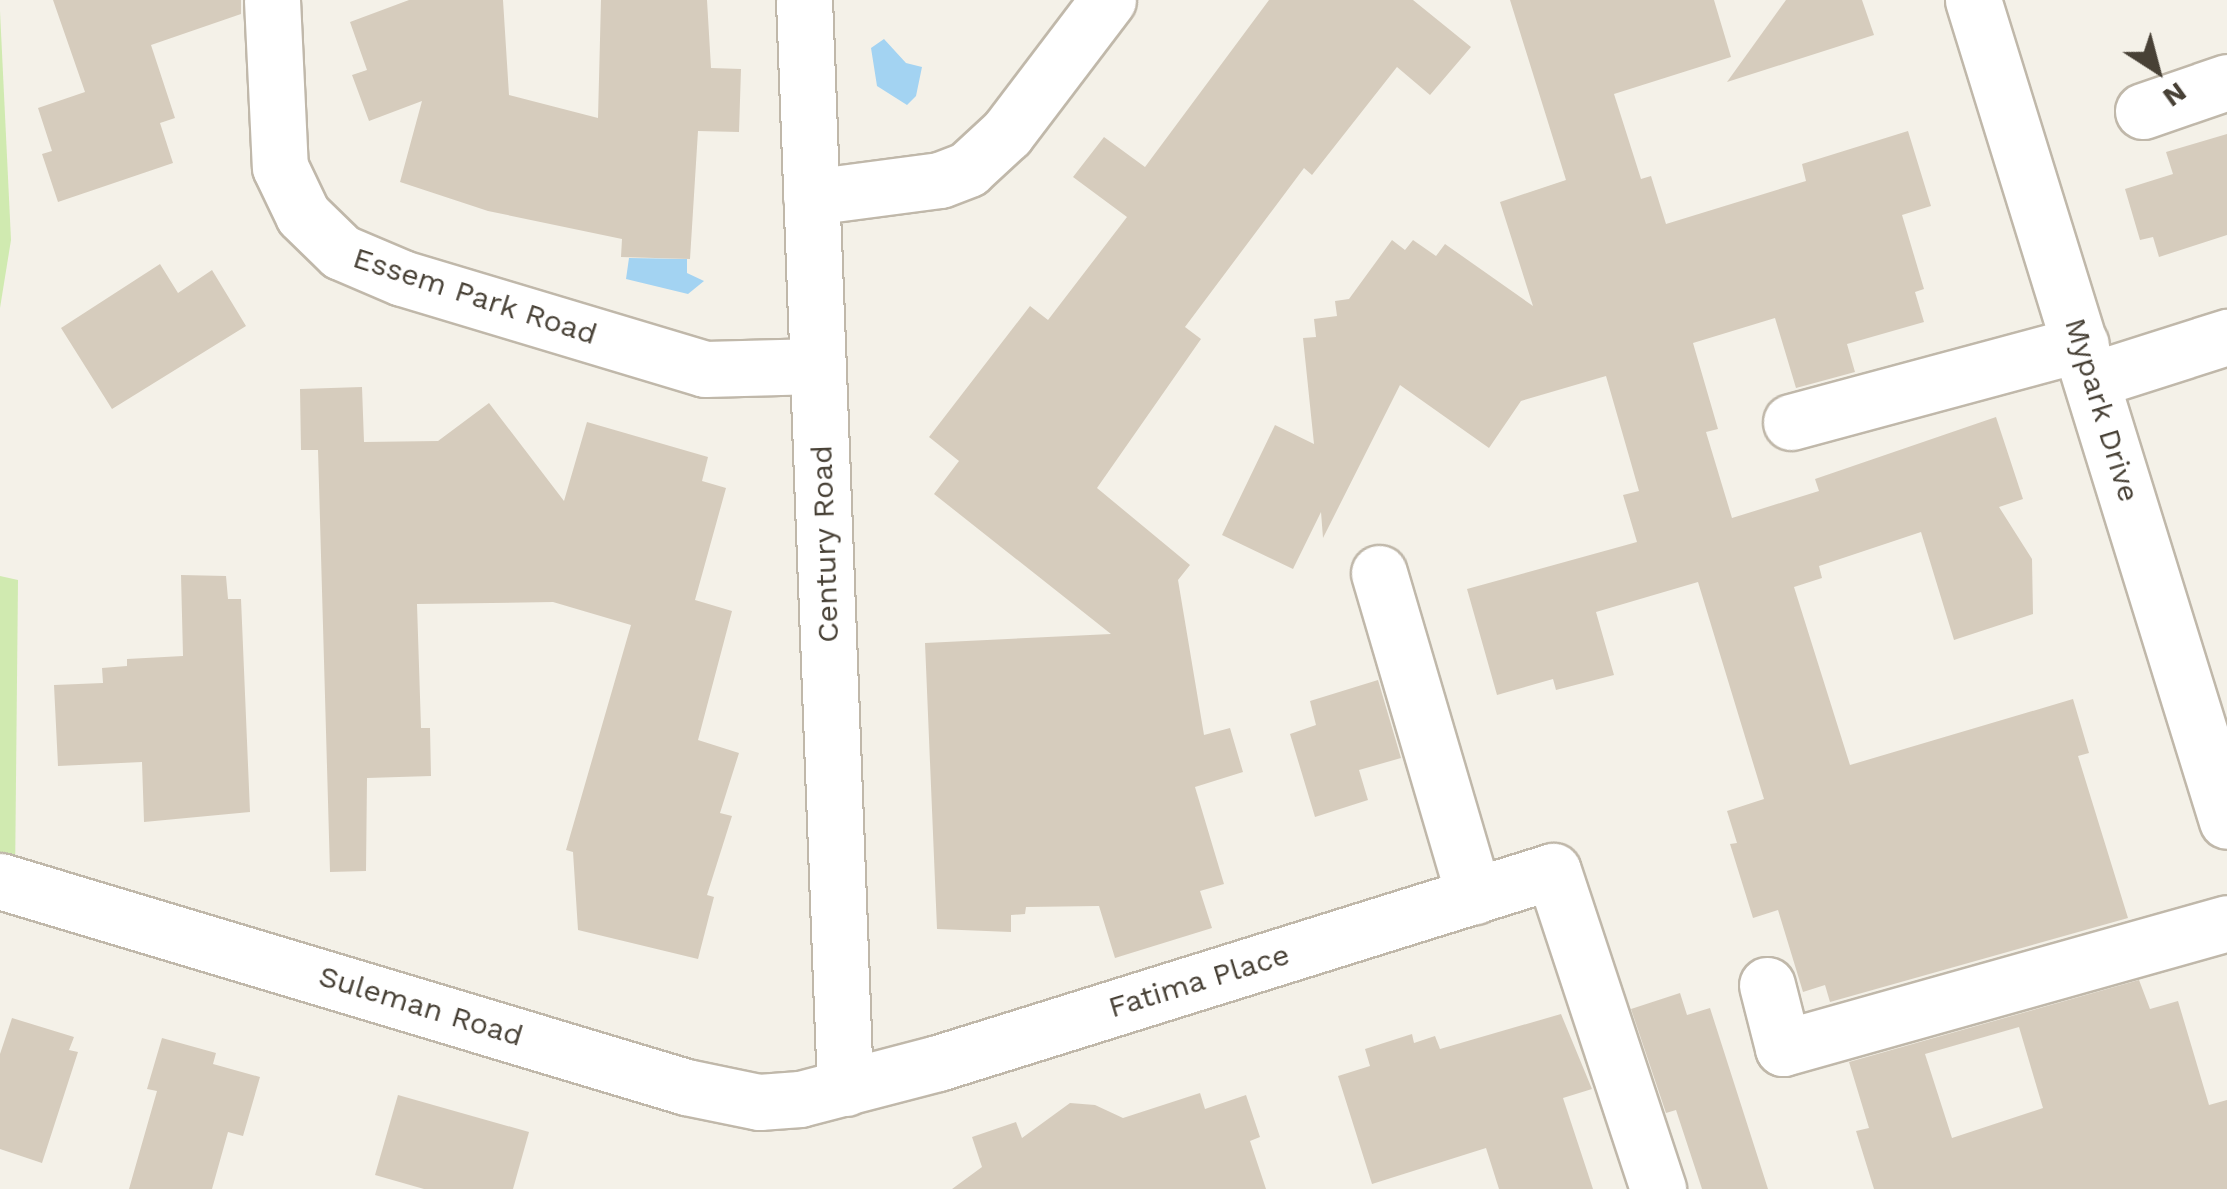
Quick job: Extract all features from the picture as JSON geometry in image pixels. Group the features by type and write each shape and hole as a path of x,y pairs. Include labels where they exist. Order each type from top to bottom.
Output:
{"street":[{"name":"Essem Park Road","path":"272,0 280,167 302,215 340,252 402,278 705,369 818,366"},
{"name":"Century Road","path":"804,0 846,1088"},
{"path":"811,197 940,180 968,169 1007,133 1108,0"},
{"name":"Mypark Drive","path":"1973,0 2227,821"},
{"path":"2144,111 2227,82"},
{"path":"1792,422 2227,337"},
{"path":"1380,573 1474,896"},
{"name":"Fatima Place","path":"846,1088 1553,872 1658,1189"},
{"name":"Suleman Road","path":"0,880 728,1098 800,1100 846,1088"},
{"path":"1766,986 1783,1048 2227,923"}],"green space":[{"path":"0,11 11,240 0,308"},
{"path":"0,576 18,580 15,880 0,876"}],"water":[{"path":"884,39 906,63 922,67 916,96 907,105 877,86 871,48"},
{"path":"629,258 687,259 687,273 704,281 688,294 626,279"}],"building":[{"path":"53,0 241,0 241,14 151,45 175,118 160,123 173,163 58,202 42,154 52,151 38,108 85,92"},
{"path":"409,0 503,0 509,95 598,118 601,0 707,0 711,68 741,69 739,132 698,131 690,259 621,257 622,239 488,211 400,182 422,101 369,121 352,75 367,70 350,22"},
{"path":"1269,0 1413,0 1471,47 1430,95 1397,67 1312,175 1304,168 1185,327 1201,339 1097,488 1190,565 1178,580 1204,735 1230,728 1243,772 1195,787 1224,884 1200,891 1212,928 1115,958 1099,906 1026,907 1025,914 1011,915 1011,932 937,929 925,643 1111,634 934,494 959,461 929,437 1030,306 1048,320 1127,217 1073,177 1104,137 1145,167"},
{"path":"1510,0 1714,0 1731,57 1614,94 1641,179 1651,176 1666,224 1806,181 1802,164 1908,131 1931,206 1902,215 1924,289 1915,292 1924,322 1847,344 1855,372 1796,388 1775,318 1693,343 1718,429 1706,432 1732,518 1819,491 1815,479 1996,417 2023,499 1999,507 2032,559 2033,614 1954,640 1921,532 1819,566 1822,578 1794,587 1850,765 2073,699 2089,753 2078,756 2128,918 1830,1002 1825,985 1803,992 1778,910 1753,918 1730,844 1737,843 1727,811 1764,799 1698,582 1596,612 1614,675 1556,690 1553,679 1497,695 1467,589 1637,542 1623,495 1639,491 1606,376 1521,401 1489,448 1400,385 1323,538 1321,512 1293,569 1222,535 1275,425 1314,444 1303,338 1316,337 1314,319 1337,316 1335,301 1349,299 1392,240 1405,250 1413,240 1436,256 1445,244 1533,306 1500,202 1566,180"},
{"path":"1786,0 1862,0 1874,35 1727,82"},
{"path":"2227,134 2227,235 2159,257 2153,237 2140,240 2125,189 2173,174 2166,152"},
{"path":"160,264 178,293 212,270 246,326 112,409 61,328"},
{"path":"362,387 364,442 438,441 489,403 564,501 587,422 708,457 702,481 726,488 695,600 732,611 698,740 739,753 720,813 732,816 707,895 714,897 698,959 578,930 573,852 566,850 631,625 553,602 417,604 421,728 430,728 431,776 367,778 366,871 330,872 318,450 301,450 300,389"},
{"path":"181,575 226,576 228,599 241,599 250,812 144,822 142,762 58,766 54,685 103,683 102,668 127,666 127,659 183,656"},
{"path":"1378,680 1401,758 1359,770 1368,800 1315,817 1290,734 1316,725 1310,701"},
{"path":"2139,980 2150,1009 2178,1001 2209,1105 2227,1100 2227,1189 1874,1189 1856,1131 1869,1128 1849,1062","holes":["2019,1027 2043,1108 1952,1138 1925,1054"]},
{"path":"1680,993 1687,1015 1710,1008 1768,1189 1702,1189 1676,1110 1666,1113 1631,1009"},
{"path":"1561,1014 1592,1089 1563,1098 1593,1189 1499,1189 1486,1148 1372,1184 1338,1076 1370,1066 1365,1049 1412,1034 1414,1043 1435,1036 1440,1049"},
{"path":"12,1018 74,1037 69,1050 78,1052 42,1163 0,1149 0,1054"},
{"path":"162,1038 216,1053 213,1064 260,1077 243,1136 228,1132 212,1189 129,1189 157,1091 147,1089"},
{"path":"1200,1093 1205,1109 1246,1095 1260,1137 1250,1141 1266,1189 952,1189 982,1167 972,1137 1016,1122 1022,1138 1070,1103 1095,1105 1123,1118"},
{"path":"398,1095 529,1132 513,1189 424,1189 375,1175"}]}
